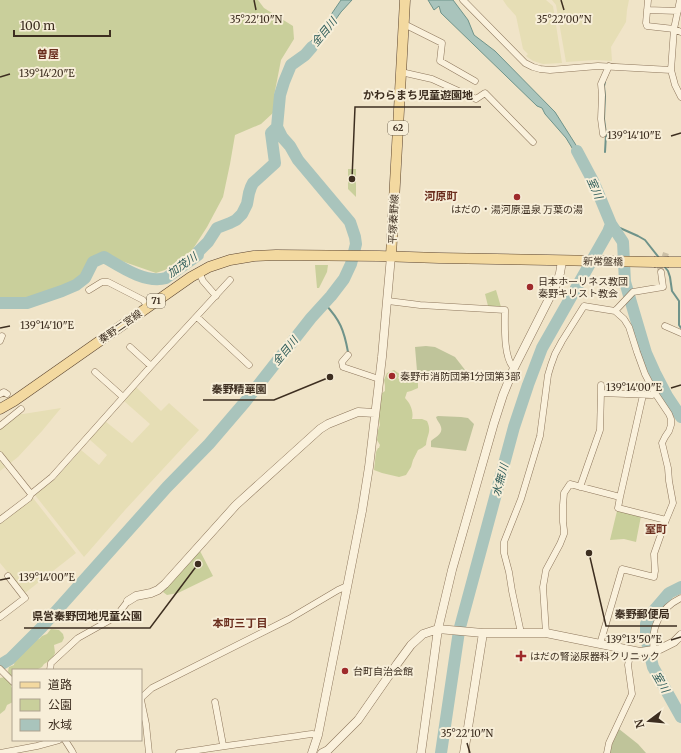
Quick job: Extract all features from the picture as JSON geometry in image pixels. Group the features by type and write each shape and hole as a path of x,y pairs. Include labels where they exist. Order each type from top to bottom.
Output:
{"main road":[{"name":"平塚秦野線","path":"405,0 391,256 574,261"},
{"name":"秦野二宮線","path":"0,409 14,401 191,277 219,263 239,258 276,255 391,256"},
{"name":"新常盤橋","path":"574,261 681,262"}],"street":[{"path":"463,0 525,63 533,67 550,70 609,66 671,70"},
{"path":"648,0 647,26 681,32"},
{"path":"680,0 674,30 671,70 675,85 681,97"},
{"path":"647,10 678,11"},
{"path":"404,24 442,43 440,61 475,81"},
{"path":"602,134 601,84 609,66"},
{"path":"401,72 432,79 476,99 485,93 533,142"},
{"path":"312,753 318,735 362,511 369,467 388,301 391,256"},
{"path":"421,753 439,629 452,570 494,423 514,368 557,283 562,260"},
{"path":"199,272 203,281 216,296"},
{"path":"615,311 633,292 663,287 662,272"},
{"path":"0,520 52,477 230,280"},
{"path":"89,290 102,282 108,282 143,300 148,307"},
{"path":"388,301 420,305 505,310 506,353 511,366 514,368"},
{"path":"521,633 504,553 504,542 521,499 540,436 550,365 554,354 584,306 615,311 624,319 629,327 642,367 655,393 671,419 669,431 662,442 668,468 673,503 654,554 654,577 622,569 600,644"},
{"path":"197,317 250,365"},
{"path":"665,326 681,333"},
{"path":"130,347 151,366"},
{"path":"348,354 342,362 344,367 379,379"},
{"path":"95,372 123,397"},
{"path":"580,487 600,430 601,385"},
{"path":"0,394 4,392 7,394"},
{"path":"601,393 652,395 655,393"},
{"path":"643,395 618,508 666,520"},
{"path":"0,426 21,409"},
{"path":"50,669 51,663 78,638 119,615 121,610 128,602 136,596 151,593 158,590 165,584 236,505 320,429 328,424 358,412 375,413"},
{"path":"0,455 31,494"},
{"path":"546,633 543,587 546,570 564,534 564,493 570,484 620,496"},
{"path":"0,617 25,598 8,576"},
{"path":"142,698 152,688 289,619 347,586"},
{"path":"653,651 653,632 658,621 667,607 681,598"},
{"path":"322,753 328,750 358,720 396,664 411,645 424,634 439,629 481,632 546,633 640,652 653,651 665,647 674,642 681,635"},
{"path":"464,753 481,632"},
{"path":"607,753 609,743 632,694 628,665 632,650"},
{"path":"0,669 12,681"},
{"path":"215,702 223,746"},
{"path":"142,704 149,753"},
{"path":"179,753 312,734 318,735"},
{"path":"0,753 55,741"},
{"path":"66,741 73,753"}],"shaded area":[{"path":"503,0 546,0 553,6 562,63 543,64 533,61 526,56 528,54 523,49 516,16"},
{"path":"552,0 629,0 626,22 611,47 612,61 595,60 566,62 556,5"},
{"path":"136,387 161,411 169,403 199,430 84,557 35,495 55,479 81,450 99,465 107,455 89,439 105,421 132,443 150,424 124,401"},
{"path":"61,408 18,457 0,471 0,427 17,414"},
{"path":"33,498 76,553 25,593 0,563 0,524"}],"green space":[{"path":"0,0 258,0 264,8 293,26 294,39 281,60 274,96 274,112 261,124 235,135 223,197 207,227 191,252 165,270 156,273 110,257 88,266 76,282 0,309"},
{"path":"348,169 356,169 356,197 348,189"},
{"path":"315,265 328,265 327,272 319,288 317,288"},
{"path":"496,290 501,307 488,306 485,294"},
{"path":"415,347 435,347 455,357 472,380 427,380 426,377 422,378 420,373 417,371"},
{"path":"394,370 405,378 408,379 412,376 418,380 418,388 407,392 405,398 411,407 412,419 422,419 427,421 429,428 426,445 418,450 406,475 399,477 374,470 376,452 380,445 377,440 380,425 378,416 381,394 385,391 384,380 387,373"},
{"path":"436,417 468,418 474,424 466,451 431,447 431,441 441,432 441,426"},
{"path":"617,511 641,516 636,542 624,539 610,540"},
{"path":"200,551 213,576 178,593 167,595 163,592"},
{"path":"51,629 59,630 63,634 64,638 62,642 54,645 55,653 52,659 38,669 12,669 12,678 8,671 9,667 14,665 15,659 18,655 27,648 27,645 31,641 39,639 47,634"},
{"path":"6,677 12,684 12,702 7,705 5,710 0,714 0,678"},
{"path":"619,729 638,744 646,753 609,753"}],"water":[{"path":"341,0 352,0 341,12 308,58 301,59 310,42 315,38"},
{"path":"428,0 453,0 468,20 474,35 495,51 555,112 588,164 583,166 566,138 545,114 542,108 537,106 441,13 439,6 434,10"}],"waterway":[{"name":"金目川","path":"0,665 10,659 42,627 167,487 209,444 245,402 311,318 344,279 351,264 356,244 350,222 298,160 277,127 280,95 291,65 305,55 312,47"},
{"path":"605,82 605,152"},
{"name":"加茂川","path":"0,303 27,303 76,285 85,278 93,262 104,257 126,270 142,277 150,279 166,278 198,255 198,252 208,242 217,228 236,220 242,214 247,204 253,183 275,163 271,133 277,127"},
{"name":"室川","path":"577,151 594,183 611,224 623,242 625,282 646,353 667,396 681,417"},
{"path":"611,224 645,240 660,259"},
{"name":"水無川","path":"441,753 459,631 514,427 542,348 608,232 611,224"},
{"path":"664,266 670,277 672,291 679,301 679,325 681,328"},
{"path":"325,304 341,326 348,352"},
{"name":"室川","path":"681,587 669,593 651,614 646,624 646,638 653,667 681,717"}],"tunnel":[{"path":"661,272 659,263 664,259 666,253"}],"place":[{"name":"かわらまち児童遊園地","path":"352,179"},
{"name":"はだの・湯河原温泉 万葉の湯","path":"517,197"},
{"name":"日本ホーリネス教団 秦野キリスト教会","path":"530,287"},
{"name":"秦野市消防団第1分団第3部","path":"392,376"},
{"name":"秦野精華園","path":"330,377"},
{"name":"秦野郵便局","path":"589,553"},
{"name":"県営秦野団地児童公園","path":"198,564"},
{"name":"はだの腎泌尿器科クリニック","path":"521,656"},
{"name":"台町自治会館","path":"345,671"}],"district":[{"name":"曽屋","path":"48,54"},
{"name":"河原町","path":"441,196"},
{"name":"室町","path":"656,529"},
{"name":"本町三丁目","path":"240,623"}]}
